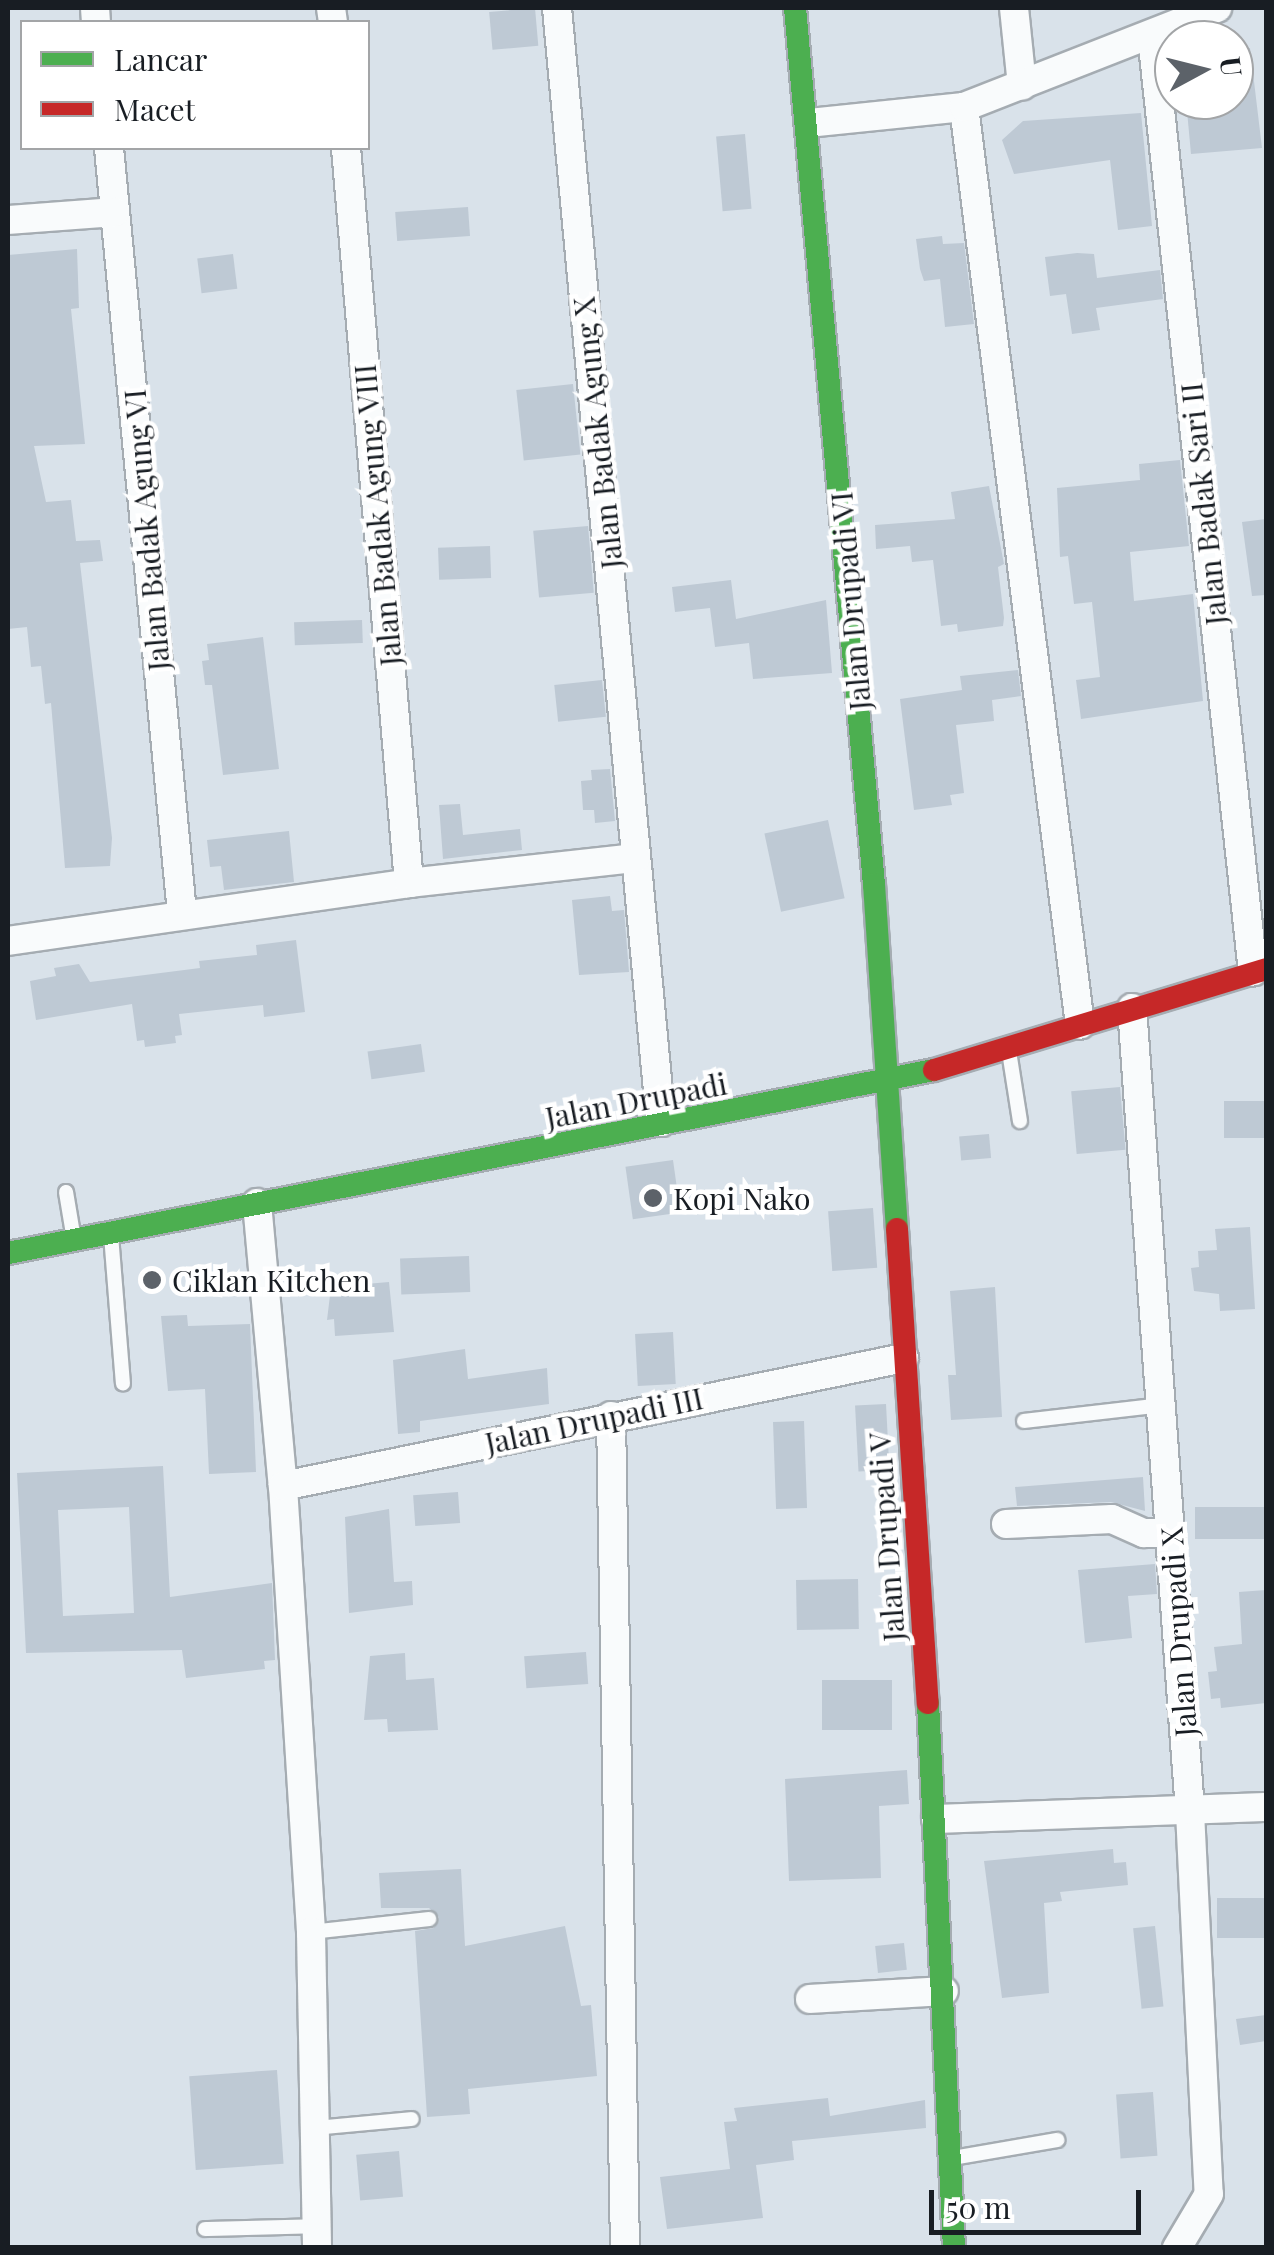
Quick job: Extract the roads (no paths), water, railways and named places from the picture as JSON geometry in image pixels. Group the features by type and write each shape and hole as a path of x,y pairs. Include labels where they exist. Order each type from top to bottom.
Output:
{"street":[{"name":"Jalan Badak Agung X","path":"557,8 662,1122"},
{"name":"Jalan Drupadi VI","path":"794,8 808,123 888,1080"},
{"path":"1014,8 1022,86"},
{"path":"808,123 964,106 1217,8"},
{"name":"Jalan Badak Sari II","path":"1152,36 1260,970"},
{"path":"964,106 1080,1025"},
{"name":"Jalan Badak Agung VI","path":"109,150 182,913"},
{"name":"Jalan Badak Agung VIII","path":"346,150 409,883"},
{"path":"8,220 116,212"},
{"path":"8,940 409,883 636,858"},
{"name":"Jalan Drupadi","path":"8,1254 888,1080 1008,1050 1260,970"},
{"name":"Jalan Drupadi X","path":"1132,1008 1190,1812 1209,2194 1177,2248"},
{"name":"Jalan Drupadi V","path":"888,1080 936,1819 954,2248"},
{"path":"257,1204 283,1486 310,1932 317,2237"},
{"name":"Jalan Drupadi III","path":"283,1486 904,1358"},
{"path":"612,1416 625,2248"},
{"path":"1006,1524 1112,1519 1144,1533 1171,1533"},
{"path":"936,1819 1266,1808"},
{"path":"810,2000 944,1990"}],"lane":[{"path":"1080,1025 1085,1053"},
{"path":"1008,1050 1020,1121"},
{"path":"66,1192 74,1241"},
{"path":"111,1234 123,1384"},
{"path":"1024,1421 1162,1405"},
{"path":"310,1932 429,1919"},
{"path":"314,2128 412,2119"},
{"path":"952,2158 1057,2140"},
{"path":"205,2229 317,2237"}],"place":[{"name":"Kopi Nako","path":"653,1198"},
{"name":"Ciklan Kitchen","path":"152,1280"}]}
